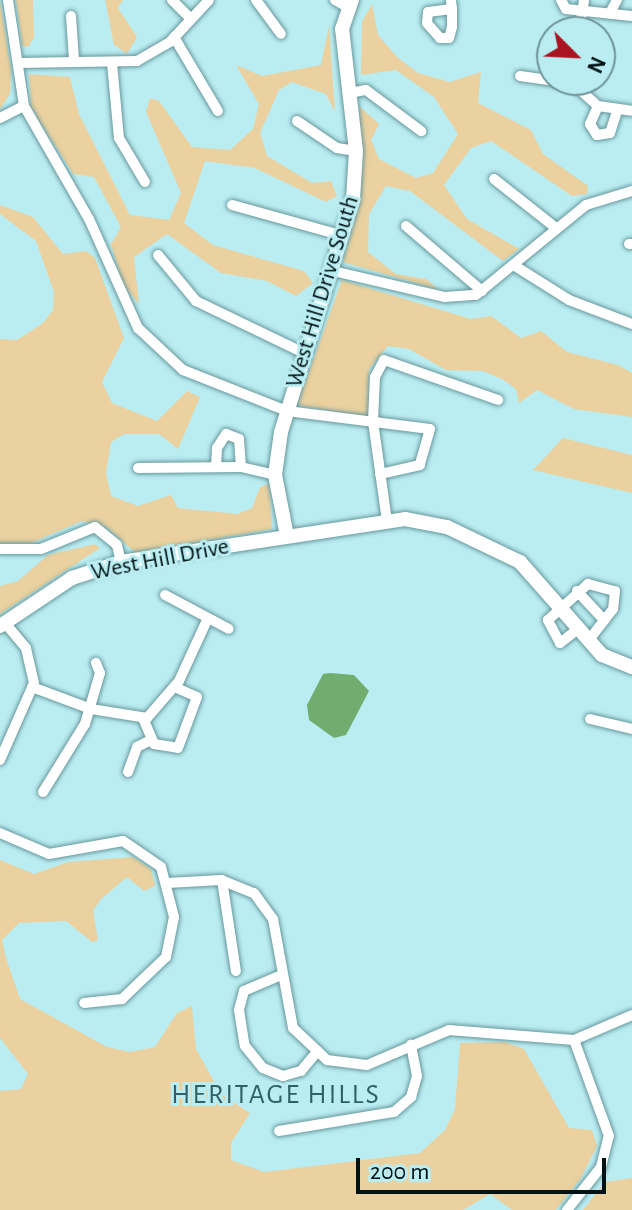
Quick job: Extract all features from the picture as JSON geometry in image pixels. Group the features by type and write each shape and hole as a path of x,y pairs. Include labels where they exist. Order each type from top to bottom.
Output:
{"street":[{"path":"8,0 24,106 89,219 122,305 152,347 195,377 287,411 430,429 420,465 380,474"},
{"path":"172,0 191,19"},
{"path":"18,63 74,60 112,63 149,57 174,37 209,0"},
{"path":"256,0 281,34"},
{"path":"561,0 566,9 584,4 610,13 632,16"},
{"path":"610,13 617,0"},
{"name":"West Hill Drive South","path":"287,536 275,475 287,411 344,236 356,151 342,29 345,2"},
{"path":"71,16 74,60"},
{"path":"174,37 218,111"},
{"path":"112,63 119,138 145,182"},
{"path":"520,76 536,78"},
{"path":"350,93 366,90 421,131"},
{"path":"586,96 598,106 617,112 632,111"},
{"path":"0,118 24,106"},
{"path":"598,106 590,124 597,135 610,133 617,112"},
{"path":"297,121 337,148 356,151"},
{"path":"494,179 556,228"},
{"path":"333,271 445,297 482,291 586,205 632,191"},
{"path":"232,205 344,236"},
{"path":"406,226 482,291"},
{"path":"158,255 196,301 306,354"},
{"path":"515,266 569,300 632,324"},
{"path":"387,521 373,422 375,377 384,360 498,400"},
{"path":"216,467 217,448 226,434 239,439 241,467"},
{"path":"138,468 241,467 275,475"},
{"name":"West Hill Drive","path":"2,624 72,578 121,562 387,521 432,522 508,555 560,606 602,655 632,667"},
{"path":"0,549 41,549 95,527 117,545 121,562"},
{"path":"593,584 615,591 604,620 583,635 560,643 548,620 560,606 577,591 593,584"},
{"path":"577,591 604,620"},
{"path":"165,595 229,629"},
{"path":"32,687 91,709 143,718 162,707 207,620"},
{"path":"0,760 32,687 26,648 2,624"},
{"path":"43,792 70,757 91,709 100,673 96,663"},
{"path":"143,718 151,740 170,751 178,748 197,697 175,687"},
{"path":"590,719 632,729"},
{"path":"128,772 137,747 151,740"},
{"path":"0,833 49,854 123,841 152,855 167,883 174,917 166,957 122,999 84,1003"},
{"path":"167,883 222,880 254,893 273,919 279,976 293,1028 327,1060 367,1065 449,1030 574,1040 632,1015"},
{"path":"222,880 236,971"},
{"path":"279,976 244,991 239,1010 245,1046 263,1068 283,1076 301,1071 318,1051"},
{"path":"567,1210 601,1167 609,1136 574,1040"},
{"path":"279,1131 394,1112 411,1097 417,1076 411,1045"}],"shaded area":[{"path":"16,0 33,0 34,38 28,47 22,46"},
{"path":"105,0 123,0 118,8 137,37 127,54 114,45"},
{"path":"0,1 11,69 10,94 0,109"},
{"path":"372,4 378,35 397,57 418,73 450,82 481,72 478,103 531,130 543,154 588,186 587,194 572,196 491,141 471,148 444,185 467,219 519,249 503,261 410,191 386,186 369,214 368,252 396,274 426,279 440,290 343,262 359,204 360,107 379,124 371,140 379,159 416,178 433,173 458,134 434,97 396,70 361,75 362,22"},
{"path":"329,26 335,112 326,94 292,82 279,90 260,133 267,156 312,183 331,181 337,196 326,202 255,168 205,161 184,223 213,245 304,271 313,283 296,296 267,281 221,273 167,234 134,257 139,304 123,285 111,244 121,227 94,177 73,174 31,107 29,74 70,77 79,114 130,215 169,220 181,193 146,112 150,98 159,101 192,147 230,150 253,129 259,104 236,65 262,76 321,65"},
{"path":"0,205 33,217 63,254 86,251 95,258 124,338 102,382 112,403 157,421 187,391 200,397 178,449 159,434 124,434 111,442 106,473 111,496 138,506 171,495 178,508 237,514 252,508 260,487 269,484 272,529 136,553 106,527 82,521 31,543 0,544 0,339 17,340 43,323 53,310 54,292 36,241 0,214"},
{"path":"342,280 471,319 491,316 521,338 541,331 567,352 618,365 632,373 632,417 574,409 537,390 519,403 516,389 502,379 483,371 446,370 409,349 388,346 369,369 369,418 297,405"},
{"path":"563,438 632,455 632,493 533,470"},
{"path":"95,544 100,548 0,614 0,586 18,581 48,555"},
{"path":"323,674 354,675 369,691 346,735 334,738 309,720 307,705"},
{"path":"133,857 151,869 155,886 144,891 127,877 101,899 93,911 98,940 92,942 66,921 19,923 2,940 6,958 20,999 107,1047 130,1052 155,1047 177,1013 192,1006 196,1049 221,1094 250,1113 231,1143 231,1160 264,1172 420,1153 445,1130 455,1109 460,1043 505,1042 524,1049 569,1128 592,1130 597,1146 581,1178 556,1210 512,1210 490,1194 463,1210 0,1210 0,1091 21,1089 28,1074 0,1038 0,860 34,874 68,862"},
{"path":"632,1178 632,1210 583,1210 605,1182"}],"district":[{"name":"HERITAGE HILLS","path":"276,1095"}]}
